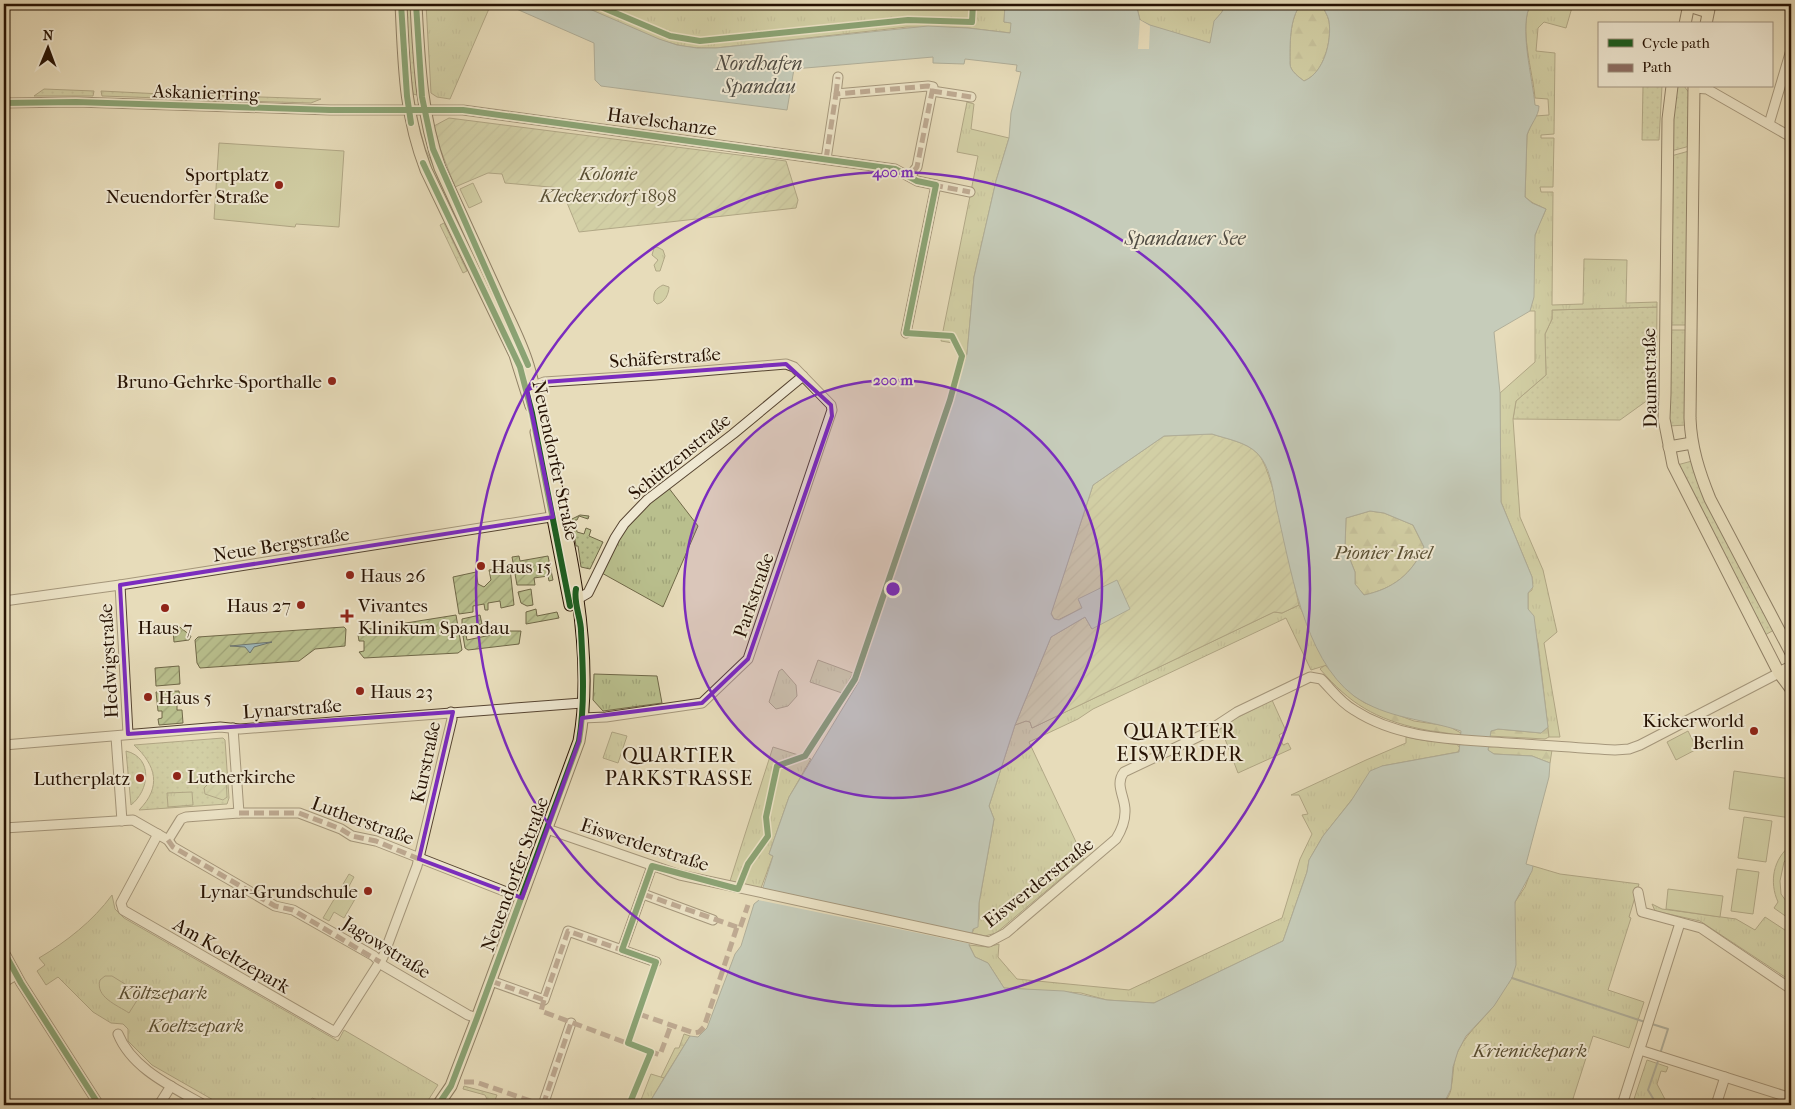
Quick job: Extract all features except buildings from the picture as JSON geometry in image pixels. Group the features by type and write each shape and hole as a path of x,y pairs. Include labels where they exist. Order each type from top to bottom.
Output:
{"main road":[{"name":"Neuendorfer Straße","path":"401,4 408,109 426,170 530,388"},
{"name":"Neuendorfer Straße","path":"416,4 427,128 440,168 520,343 558,516 573,600 581,624 582,718 579,741 451,1086 438,1105"},
{"path":"1685,22 1686,5 1709,8 1706,22"},
{"name":"Daumstraße","path":"1672,88 1668,148 1664,394 1664,418 1669,447 1680,482 1779,673 1791,689"},
{"path":"1692,88 1690,418 1692,443 1700,474 1710,498 1791,654"},
{"path":"1669,447 1692,443"},
{"path":"1762,641 1779,632"},
{"path":"1779,673 1791,667"}],"street":[{"path":"1769,124 1791,50"},
{"path":"826,159 838,77"},
{"path":"836,94 922,85 932,89 972,97"},
{"path":"1700,88 1707,89 1791,137"},
{"path":"910,176 916,167 932,89"},
{"name":"Askanierring","path":"4,103 84,102 330,110 408,109"},
{"name":"Havelschanze","path":"408,109 463,110 894,169 918,182 970,192"},
{"path":"906,333 936,185"},
{"name":"Schäferstraße","path":"530,388 544,382 786,364 803,376"},
{"name":"Schützenstraße","path":"573,600 588,593 615,538 624,524 647,500 733,434 803,376"},
{"name":"Parkstraße","path":"582,718 616,716 702,703 748,659 832,416 831,405 803,376"},
{"name":"Neue Bergstraße","path":"4,601 120,585 558,516"},
{"name":"Hedwigstraße","path":"120,585 128,734"},
{"name":"Eiswerderstraße","path":"547,829 680,875 759,894 989,942 999,938 1116,839 1121,830 1126,811 1119,781 1124,772 1202,735 1237,712 1310,677 1321,679 1345,704 1364,716 1411,733 1490,742 1630,749 1779,673"},
{"name":"Lynarstraße","path":"4,745 220,727 233,728 582,703"},
{"name":"Kurstraße","path":"331,1032 339,1030 380,962 420,859 452,712"},
{"path":"233,728 239,813"},
{"path":"116,737 122,821"},
{"name":"Lutherstraße","path":"168,840 183,817 239,813 299,813 341,829 352,836 376,841 522,898"},
{"name":"Jagowstraße","path":"4,828 133,820 168,840 173,847 266,901 278,907 293,910 468,1015 477,1018"},
{"name":"Am Koeltzepark","path":"158,834 121,903 123,910 331,1032"},
{"path":"622,950 652,866"},
{"path":"1638,892 1642,912 1701,928 1791,989"},
{"path":"643,894 713,920"},
{"path":"1622,1105 1680,922"},
{"path":"491,981 543,1003 568,931 656,962"},
{"path":"4,952 16,975 99,1105"},
{"path":"4,982 16,975"},
{"path":"543,1105 571,1023"},
{"path":"118,1034 122,1045 143,1066 170,1086 204,1105"},
{"path":"1640,1050 1791,1098"},
{"path":"1716,1105 1725,1077"},
{"path":"159,1105 170,1086"}],"highlighted area":[{"path":"786,364 831,405 832,416 748,659 702,703 582,718 579,741 522,898 419,859 453,712 128,734 120,585 553,517 527,390 544,382"}],"green space":[{"path":"404,4 412,4 417,95 413,94"},
{"path":"426,4 491,4 450,99 437,97 431,93"},
{"path":"578,4 1005,4 1004,22 1012,23 1011,33 968,28 907,27 716,48 701,48 666,42 627,27"},
{"path":"1136,4 1225,4 1215,21 1210,43 1150,26 1140,20"},
{"path":"1301,4 1322,4 1330,29 1328,47 1321,64 1311,77 1304,81 1290,67 1292,25"},
{"path":"1531,4 1573,4 1566,28 1544,22 1538,28 1536,51 1555,53 1554,134 1541,135 1541,138 1554,138 1553,187 1540,187 1541,192 1553,192 1552,305 1583,304 1584,259 1627,260 1626,303 1657,302 1657,307 1552,310 1552,319 1545,334 1546,375 1516,401 1513,419 1520,517 1543,570 1557,632 1544,643 1560,737 1549,737 1538,643 1528,609 1528,593 1532,590 1532,577 1501,502 1500,393 1535,362 1535,311 1530,311 1533,292 1533,244 1546,209 1525,197 1527,135 1535,116 1549,115 1548,99 1535,98 1527,49 1526,24 1527,13"},
{"path":"1643,88 1662,88 1659,140 1642,140"},
{"path":"1675,88 1686,88 1690,94 1690,146 1671,151"},
{"path":"44,89 94,91 93,96 34,96"},
{"path":"101,91 162,94 160,98 102,96"},
{"path":"171,94 321,99 311,103 173,99"},
{"path":"967,102 974,104 971,129 1009,138 996,181 974,277 967,354 959,358 953,343 941,341 978,156 957,152"},
{"name":"Kolonie Kleckersdorf 1898","path":"449,118 786,161 798,200 796,208 579,232 561,188 505,183 502,174 488,173 455,187 434,126"},
{"path":"415,126 419,126 425,148 480,264 477,267 431,172"},
{"name":"Sportplatz Neuendorfer Straße","path":"219,143 344,151 339,227 296,224 295,227 214,219"},
{"path":"1689,151 1687,325 1669,325 1671,156"},
{"path":"473,183 482,202 469,208 460,189"},
{"path":"444,223 467,271 463,273 440,225"},
{"path":"657,247 663,250 665,256 660,271 656,271 654,265 658,260 652,255 654,248"},
{"path":"663,285 669,287 668,292 664,300 657,304 654,301 654,293 656,289"},
{"path":"1657,307 1656,397 1652,397 1620,420 1513,419 1516,401 1546,375 1545,334 1552,319 1552,310"},
{"path":"1669,330 1687,330 1686,425 1669,426"},
{"path":"1212,434 1236,441 1248,447 1258,454 1264,464 1282,525 1299,605 1282,613 1274,612 1032,728 1030,722 1026,721 1015,725 1051,637 1085,617 1092,629 1079,600 1082,608 1058,620 1054,619 1051,613 1093,485 1164,436"},
{"path":"1692,461 1774,630 1765,635 1677,465"},
{"path":"668,487 698,526 663,607 600,572 623,530 647,503"},
{"name":"Pionier Insel","path":"1370,511 1384,513 1413,525 1424,547 1414,565 1400,579 1384,589 1364,595 1355,584 1355,572 1345,547 1346,518"},
{"path":"580,515 589,516 588,519 579,516 575,520 577,532 584,534 586,528 591,530 589,536 603,542 590,569 581,567 578,546 576,546 572,519"},
{"path":"519,556 520,561 548,556 553,580 549,581 548,576 534,578 535,585 517,585 512,557"},
{"path":"510,568 514,605 501,608 500,601 488,603 488,610 485,610 484,604 473,606 473,612 459,614 453,577 476,572 478,584 484,587 491,580 489,570"},
{"path":"531,589 533,605 527,606 521,603 518,592"},
{"path":"1299,605 1327,665 1311,670 1286,618 1093,709 1078,719 1029,742 1084,859 996,933 985,936 972,933 979,919 979,903 994,819 989,806 1015,725 1026,721 1030,722 1032,728 1274,612 1282,613"},
{"path":"536,609 537,616 557,612 559,618 526,624 526,612"},
{"path":"456,615 462,650 458,653 364,658 359,652 364,651 364,641 359,641 358,635 362,630"},
{"path":"480,615 482,624 465,626 462,634 462,619"},
{"path":"176,624 191,636 189,640 174,642 173,630 176,630"},
{"path":"344,627 346,629 345,646 315,649 299,661 200,668 197,663 195,640 198,637"},
{"path":"510,631 521,631 519,644 468,650 465,648 463,636 466,635 467,640"},
{"path":"818,660 853,673 842,693 810,682"},
{"path":"1325,665 1353,695 1365,703 1414,721 1448,726 1461,733 1459,736 1426,730 1377,715 1342,692 1320,669"},
{"path":"179,666 180,684 156,686 155,668"},
{"path":"782,669 796,685 797,696 788,706 776,709 769,702 779,671"},
{"path":"594,674 657,676 662,703 603,711 593,700"},
{"path":"179,691 181,704 177,705 177,710 182,710 183,723 159,725 158,719 162,718 162,711 158,711 156,692"},
{"path":"1272,700 1286,731 1279,735 1283,745 1288,743 1291,749 1238,773 1225,739 1214,733 1234,719"},
{"path":"1548,727 1549,737 1545,739 1489,736 1491,731 1498,729 1541,733"},
{"path":"1688,731 1697,749 1676,760 1667,742"},
{"path":"612,732 627,736 618,763 603,758"},
{"path":"1406,737 1456,743 1460,748 1458,752 1382,766 1357,793 1323,836 1309,860 1307,872 1283,941 1154,1003 1107,1000 1081,993 1004,988 988,963 975,957 969,945 988,947 999,944 998,957 1017,979 1129,990 1282,918 1300,859 1312,834 1302,815 1308,814 1299,795 1291,795 1406,743"},
{"path":"223,738 225,740 229,798 227,804 139,810 151,793 153,776 147,760 134,745"},
{"path":"1500,746 1552,750 1550,763 1532,756 1494,754 1488,751 1488,747"},
{"path":"773,747 811,759 789,797 769,854 773,856 761,888 730,881"},
{"path":"126,751 141,760 145,767 146,775 142,792 131,805"},
{"path":"214,771 226,778 227,797 223,800 205,794 204,788 210,782"},
{"path":"1734,771 1791,779 1791,818 1729,809"},
{"path":"192,792 193,805 168,807 167,793"},
{"path":"1744,817 1772,821 1766,862 1738,858"},
{"path":"1791,845 1791,854 1784,862 1780,881 1781,894 1791,908 1791,920 1774,908 1778,902 1773,879 1780,857"},
{"name":"Krienickepark","path":"1533,866 1560,874 1639,884 1629,917 1631,918 1608,990 1644,1002 1629,1048 1593,1036 1571,1105 1443,1105 1450,1092 1454,1063 1459,1049 1499,997 1515,902 1525,887"},
{"path":"1737,869 1759,872 1753,914 1731,911"},
{"path":"349,874 354,877 348,888 358,894 344,918 334,912 329,921 323,918"},
{"path":"1668,889 1723,896 1720,917 1666,909"},
{"name":"Koeltzepark","path":"112,895 115,909 124,918 338,1041 344,1030 438,1085 425,1105 334,1105 312,1098 308,1105 222,1105 152,1065 128,1041 128,1029 123,1024 111,1023 93,1012 58,977 46,985 37,971 45,965 39,958 78,930 105,905"},
{"path":"1652,904 1662,909 1736,919 1755,930 1765,917 1791,934 1791,981 1700,921 1655,911"},
{"path":"105,976 112,976 141,994 129,1013 108,1000 101,991 99,986 100,980"},
{"path":"684,1034 690,1036 664,1078 661,1077 675,1048 679,1048"},
{"path":"1647,1060 1668,1067 1666,1072 1661,1071 1657,1084 1668,1105 1632,1105"},
{"path":"651,1074 664,1078 648,1105 639,1105"},
{"path":"464,1086 497,1095 494,1103 488,1101 485,1095 463,1089"}],"water":[{"name":"Spandauer See","path":"505,4 578,4 677,45 716,48 928,26 1010,33 1011,23 1004,22 1005,4 1136,4 1140,20 1150,25 1210,43 1214,21 1222,12 1225,4 1301,4 1292,25 1290,67 1304,81 1317,71 1328,47 1329,21 1322,4 1531,4 1527,13 1526,25 1527,53 1535,105 1539,106 1538,113 1527,135 1525,197 1532,203 1546,209 1535,235 1534,297 1530,311 1494,332 1500,393 1501,502 1532,577 1533,587 1528,593 1528,609 1534,616 1548,727 1541,733 1498,729 1491,731 1488,750 1494,754 1532,756 1550,763 1549,777 1526,864 1533,866 1532,871 1515,902 1516,965 1512,978 1494,1006 1466,1036 1458,1051 1453,1067 1451,1089 1443,1105 648,1105 690,1036 698,1037 707,1028 735,954 741,946 754,904 759,900 773,856 769,854 789,797 858,683 967,354 974,277 996,181 1009,138 1011,113 1021,72 1016,71 1017,65 965,59 964,64 933,63 933,57 794,69 787,110 601,86 595,80 594,43","holes":["1212,434 1236,441 1253,449 1265,464 1272,485 1293,582 1301,608 1322,658 1337,679 1354,696 1367,704 1406,718 1461,731 1459,752 1382,766 1370,771 1351,801 1323,836 1309,860 1307,872 1283,941 1154,1003 1107,1000 1064,991 1004,988 988,963 975,957 969,945 973,929 978,927 979,903 994,819 989,806 1015,725 1051,637 1085,617 1092,629 1130,609 1117,580 1078,599 1082,608 1059,620 1054,619 1051,614 1093,485 1164,436","1370,511 1384,513 1413,525 1424,547 1414,565 1400,579 1384,589 1364,595 1355,584 1355,572 1345,547 1346,518"]},
{"path":"272,642 254,647 250,653 245,647 230,646"}],"pier":[{"path":"1140,20 1150,26 1149,49 1138,49"},
{"path":"760,889 973,934 971,944 758,900"}],"waterway":[{"path":"1512,978 1645,1022"},
{"path":"1652,1024 1668,1029 1660,1054"},
{"path":"1657,1105 1648,1090 1659,1058"}],"marked path":[{"path":"836,94 838,77"},
{"path":"826,159 836,94 933,87 917,167 910,176 914,179"},
{"path":"932,91 971,97"},
{"path":"933,185 970,192"},
{"path":"239,813 299,813 341,829 352,836 376,841 419,859"},
{"path":"168,840 173,847 275,906 293,910 380,962"},
{"path":"643,894 737,927"},
{"path":"639,1014 694,1033 699,1032 704,1027 737,927 740,928 748,905"},
{"path":"491,981 544,1000 568,931 622,950"},
{"path":"544,1000 541,1011 632,1045"},
{"path":"543,1105 571,1023"},
{"path":"649,1051 660,1055 671,1025"},
{"path":"464,1082 476,1082 542,1105"}],"cycle path":[{"path":"401,4 407,96 411,123"},
{"path":"416,4 422,97 433,149 528,365"},
{"path":"594,4 670,36 700,41 908,20 972,22 973,4"},
{"path":"4,103 76,102 330,110 463,110 895,169 917,181 936,185 906,333 952,336 962,356 950,400 855,679 805,756 777,766 766,817 768,836 748,864 738,889 652,866 622,950 656,962 628,1043 651,1052 629,1105"},
{"path":"423,163 520,367 532,413 570,606"},
{"path":"438,1105 451,1086 579,741 583,700 583,672 581,626 575,594 576,589"},
{"path":"4,952 21,983 99,1105"}],"place":[{"name":"Sportplatz Neuendorfer Straße","path":"279,185"},
{"name":"Bruno-Gehrke-Sporthalle","path":"332,381"},
{"name":"Haus 15","path":"481,566"},
{"name":"Haus 26","path":"350,575"},
{"name":"Haus 27","path":"301,605"},
{"name":"Haus 7","path":"165,608"},
{"name":"Vivantes Klinikum Spandau","path":"347,616"},
{"name":"Haus 23","path":"360,691"},
{"name":"Haus 5","path":"148,697"},
{"name":"Kickerworld Berlin","path":"1754,731"},
{"name":"Lutherkirche","path":"177,776"},
{"name":"Lutherplatz","path":"140,778"},
{"name":"Lynar-Grundschule","path":"368,891"}],"district":[{"name":"QUARTIER EISWERDER","path":"1180,742"},
{"name":"QUARTIER PARKSTRASSE","path":"679,766"}],"water label":[{"name":"Nordhafen Spandau","path":"759,74"}],"park label":[{"name":"Költzepark","path":"163,992"}]}
